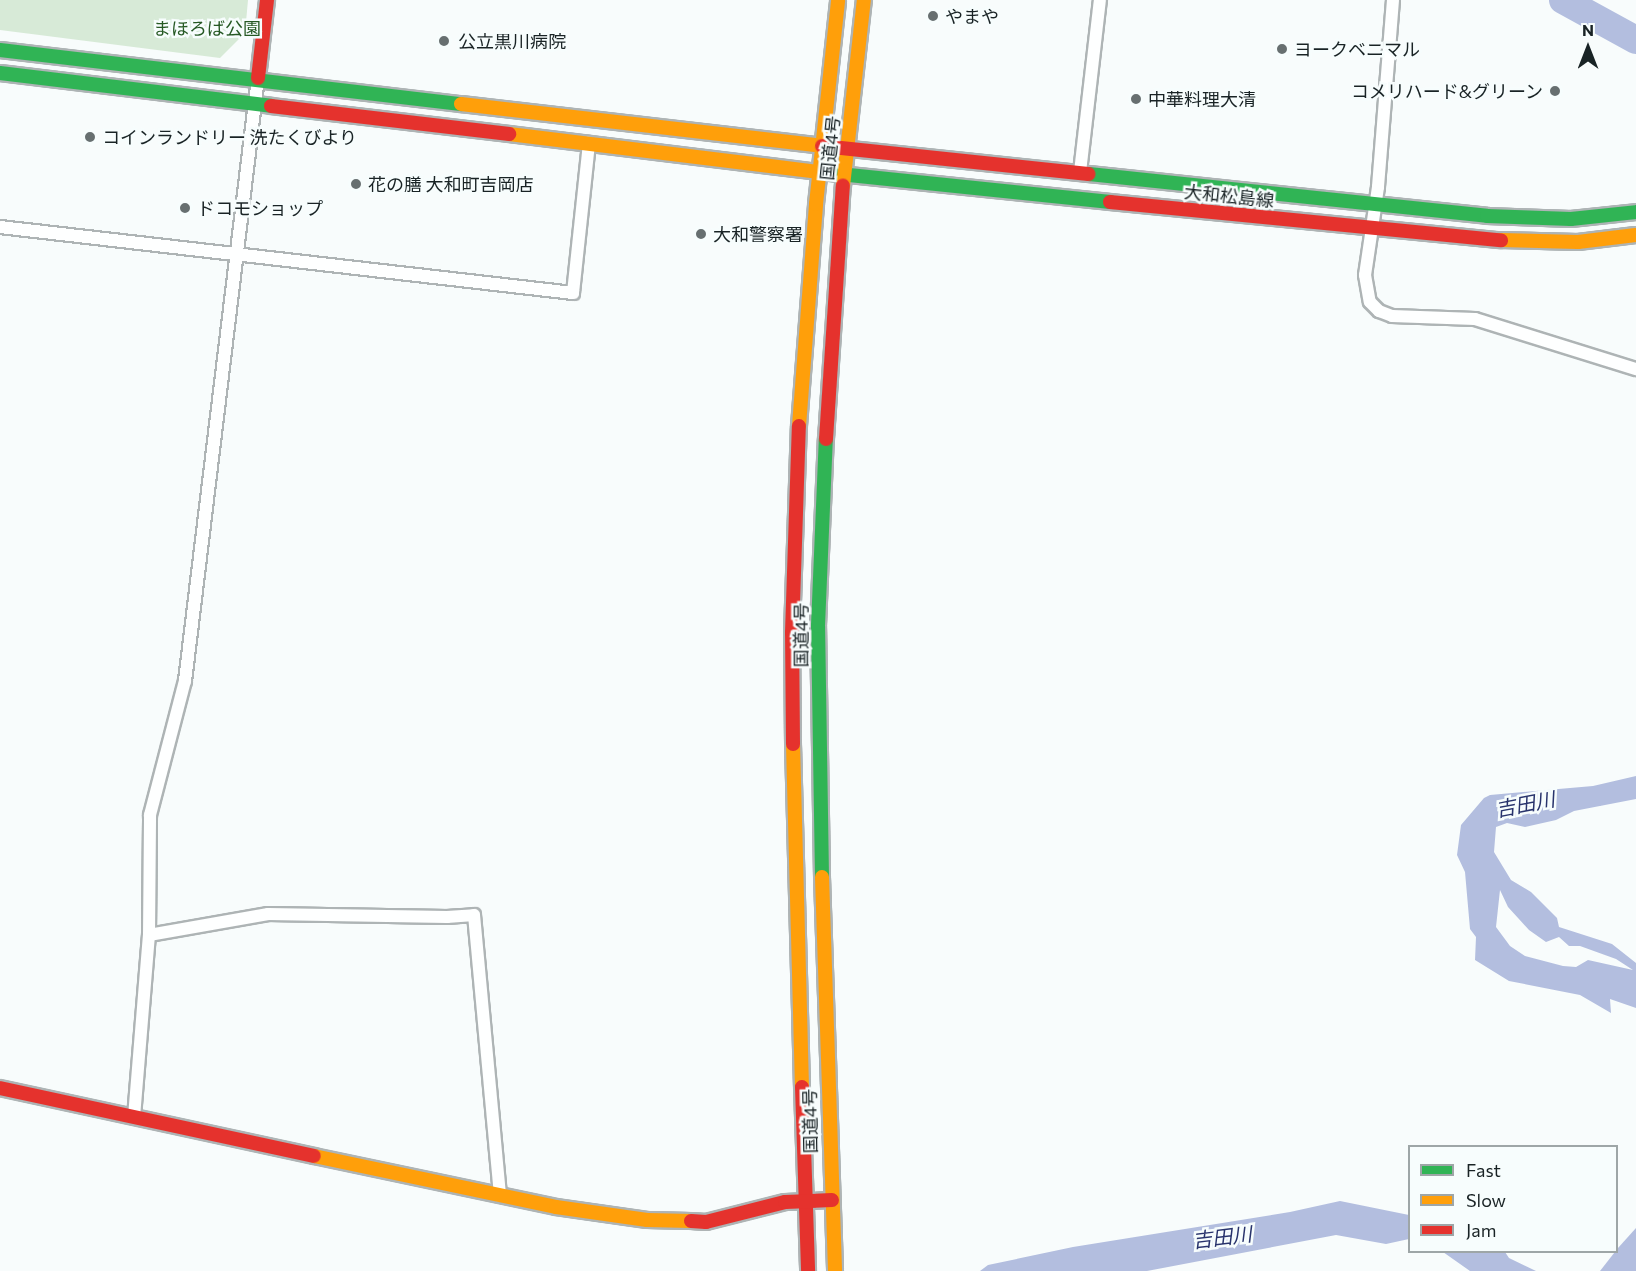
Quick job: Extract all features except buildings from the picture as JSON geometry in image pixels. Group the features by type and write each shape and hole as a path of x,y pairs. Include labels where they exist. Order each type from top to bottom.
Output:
{"main road":[{"path":"258,78 267,0"},
{"name":"国道4号","path":"808,1271 804,1202 792,633 799,425 822,146 838,0"},
{"name":"国道4号","path":"835,1271 821,841 818,626 824,471 845,174 864,0"},
{"name":"大和松島線","path":"0,50 258,78 822,146 1528,219 1572,219 1636,212"},
{"name":"大和松島線","path":"0,73 820,172 1372,229 1529,242 1578,242 1636,235"},
{"path":"0,1088 556,1207 680,1223 706,1222 785,1202 832,1200"}],"street":[{"path":"1080,172 1100,0"},
{"path":"1393,0 1376,203 1366,290 1370,302 1379,311 1392,316 1475,319 1636,369"},
{"path":"134,1118 150,935 150,815 185,681 258,78"},
{"path":"0,227 573,293 589,143"},
{"path":"150,935 268,914 447,917 474,915 500,1196"}],"green space":[{"name":"まほろば公園","path":"0,0 248,0 245,33 220,58 0,30"}],"water":[{"name":"吉田川","path":"1636,776 1636,799 1574,811 1556,820 1525,827 1507,823 1496,827 1494,852 1511,880 1531,892 1557,918 1559,927 1612,944 1636,963 1636,1008 1610,999 1611,1013 1580,995 1509,981 1475,960 1476,937 1470,929 1465,872 1457,855 1461,825 1484,798 1490,795 1593,786","holes":["1500,890 1508,907 1529,930 1546,942 1559,937 1569,946 1580,946 1616,959 1633,970 1588,960 1576,967 1563,966 1525,956 1510,946 1496,927"]},
{"name":"吉田川","path":"1340,1201 1408,1215 1408,1239 1386,1244 1336,1235 1147,1271 980,1271 988,1265 1073,1247 1290,1212"},
{"path":"1636,1228 1636,1271 1600,1271 1614,1253 1618,1253 1618,1248"},
{"path":"1444,1253 1506,1253 1509,1258 1536,1271 1470,1271"}],"waterway":[{"path":"1563,0 1636,40"}],"traffic: fast":[{"path":"0,50 461,104"},
{"path":"0,73 271,106"},
{"path":"820,172 1110,202"},
{"path":"1089,174 1487,216 1571,219 1636,212"},
{"path":"822,877 818,626 826,439"}],"traffic: slow":[{"path":"799,426 816,204 838,0"},
{"path":"843,186 864,0"},
{"path":"461,104 822,146"},
{"path":"509,134 820,172"},
{"path":"1501,240 1578,242 1636,235"},
{"path":"793,744 802,1087"},
{"path":"822,877 835,1271"},
{"path":"314,1156 556,1207 647,1220 691,1221"}],"traffic: jam":[{"path":"258,78 267,0"},
{"path":"271,106 509,134"},
{"path":"822,146 1089,174"},
{"path":"826,439 843,186"},
{"path":"1110,202 1501,240"},
{"path":"793,744 792,633 799,426"},
{"path":"802,1087 808,1271"},
{"path":"0,1088 314,1156"},
{"path":"691,1221 706,1222 785,1202 832,1200"}],"place":[{"name":"やまや","path":"933,16"},
{"name":"公立黒川病院","path":"444,41"},
{"name":"ヨークベニマル","path":"1282,49"},
{"name":"コメリハード&グリーン","path":"1555,91"},
{"name":"中華料理大清","path":"1136,99"},
{"name":"コインランドリー 洗たくびより","path":"90,137"},
{"name":"花の膳 大和町吉岡店","path":"356,184"},
{"name":"ドコモショップ","path":"185,208"},
{"name":"大和警察署","path":"701,234"}]}
